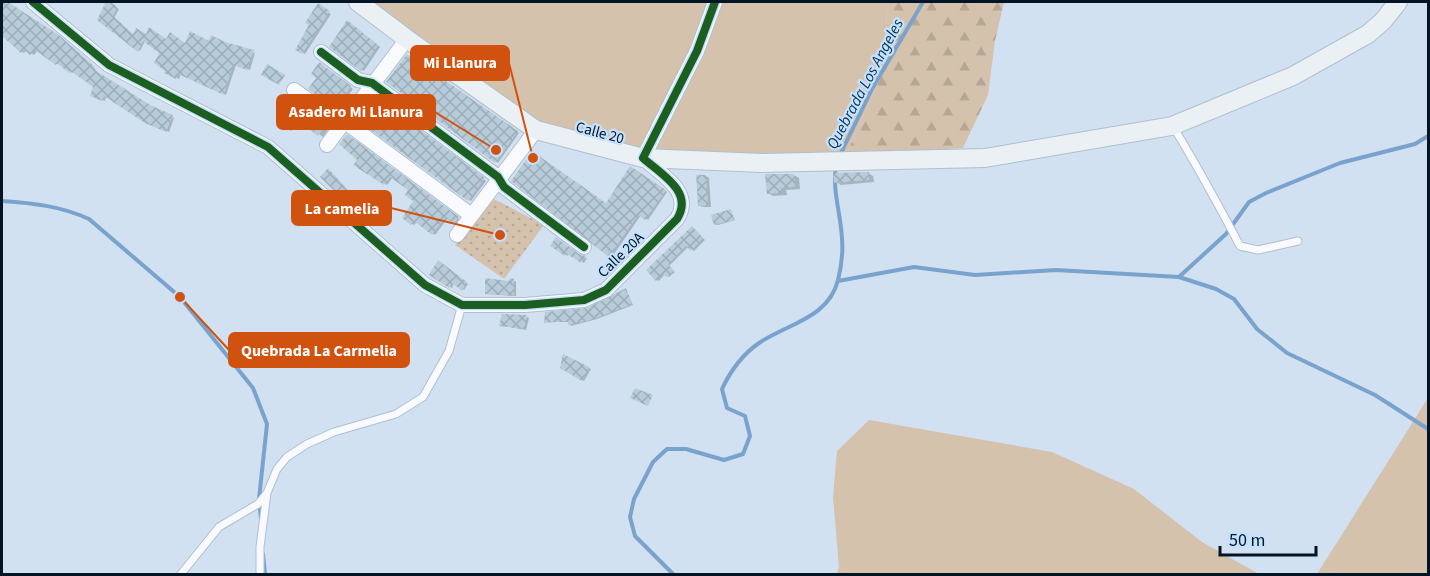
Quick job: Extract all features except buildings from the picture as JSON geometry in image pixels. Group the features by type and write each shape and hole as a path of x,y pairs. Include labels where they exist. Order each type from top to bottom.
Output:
{"main road":[{"name":"Calle 20","path":"358,2 536,130 643,158 762,163 985,158 1172,126 1303,71 1368,34 1383,21 1398,2"}],"street":[{"path":"33,2 109,65 268,147 425,285 462,305"},
{"path":"643,158 698,51 715,2"},
{"path":"327,145 407,39"},
{"path":"321,52 358,80 372,83 498,177 504,187 584,247"},
{"path":"294,90 334,119 344,121 471,215"},
{"path":"457,235 498,177 536,130"},
{"name":"Calle 20A","path":"462,305 569,302 584,300 606,290 682,212 684,203 681,193 643,158"}],"lane":[{"path":"1172,126 1208,184 1240,246 1245,249 1258,250 1298,242"},
{"path":"260,574 260,547 267,493 277,469 287,457 307,444 334,432 396,414 423,397 449,351 462,305"},
{"path":"181,574 219,527 258,504 267,493"}],"green space":[{"path":"361,2 887,2 885,68 846,155 656,153 515,116"},
{"path":"887,2 1004,2 995,41 988,95 963,148 846,155 885,68"},
{"path":"494,199 544,225 504,279 455,245"},
{"path":"1428,398 1428,574 1317,574"},
{"path":"869,420 1052,452 1134,489 1202,542 1259,574 837,574 839,567 833,497 837,451"}],"waterway":[{"name":"Quebrada Los Angeles","path":"839,157 872,89 923,2"},
{"path":"1180,276 1226,234 1249,202 1340,163 1415,144 1428,136"},
{"name":"Quebrada Los Angeles","path":"673,574 635,536 630,517 634,499 653,462 667,449 686,449 724,460 743,454 750,436 745,416 727,408 722,389 729,376 753,347 806,319 826,303 833,293 842,259 835,185 836,167"},
{"path":"2,201 46,206 89,219 180,297 253,388 267,424 259,499 261,519"},
{"path":"838,281 914,267 975,275 1056,270 1179,277 1216,289 1234,299 1257,329 1287,353 1375,395 1428,429"},
{"path":"263,554 265,574"}],"cycle path":[{"path":"33,2 109,65 268,147 425,285 462,305 525,305 584,300 606,290 677,219 682,200 679,192 667,178 643,158 697,51 715,2"},
{"path":"321,52 358,80 372,83 498,177 504,187 584,247"}],"place":[{"name":"Asadero Mi Llanura","path":"496,150"},
{"name":"Mi Llanura","path":"533,158"},
{"name":"La camelia","path":"500,235"},
{"name":"Quebrada La Carmelia","path":"180,297"}]}
